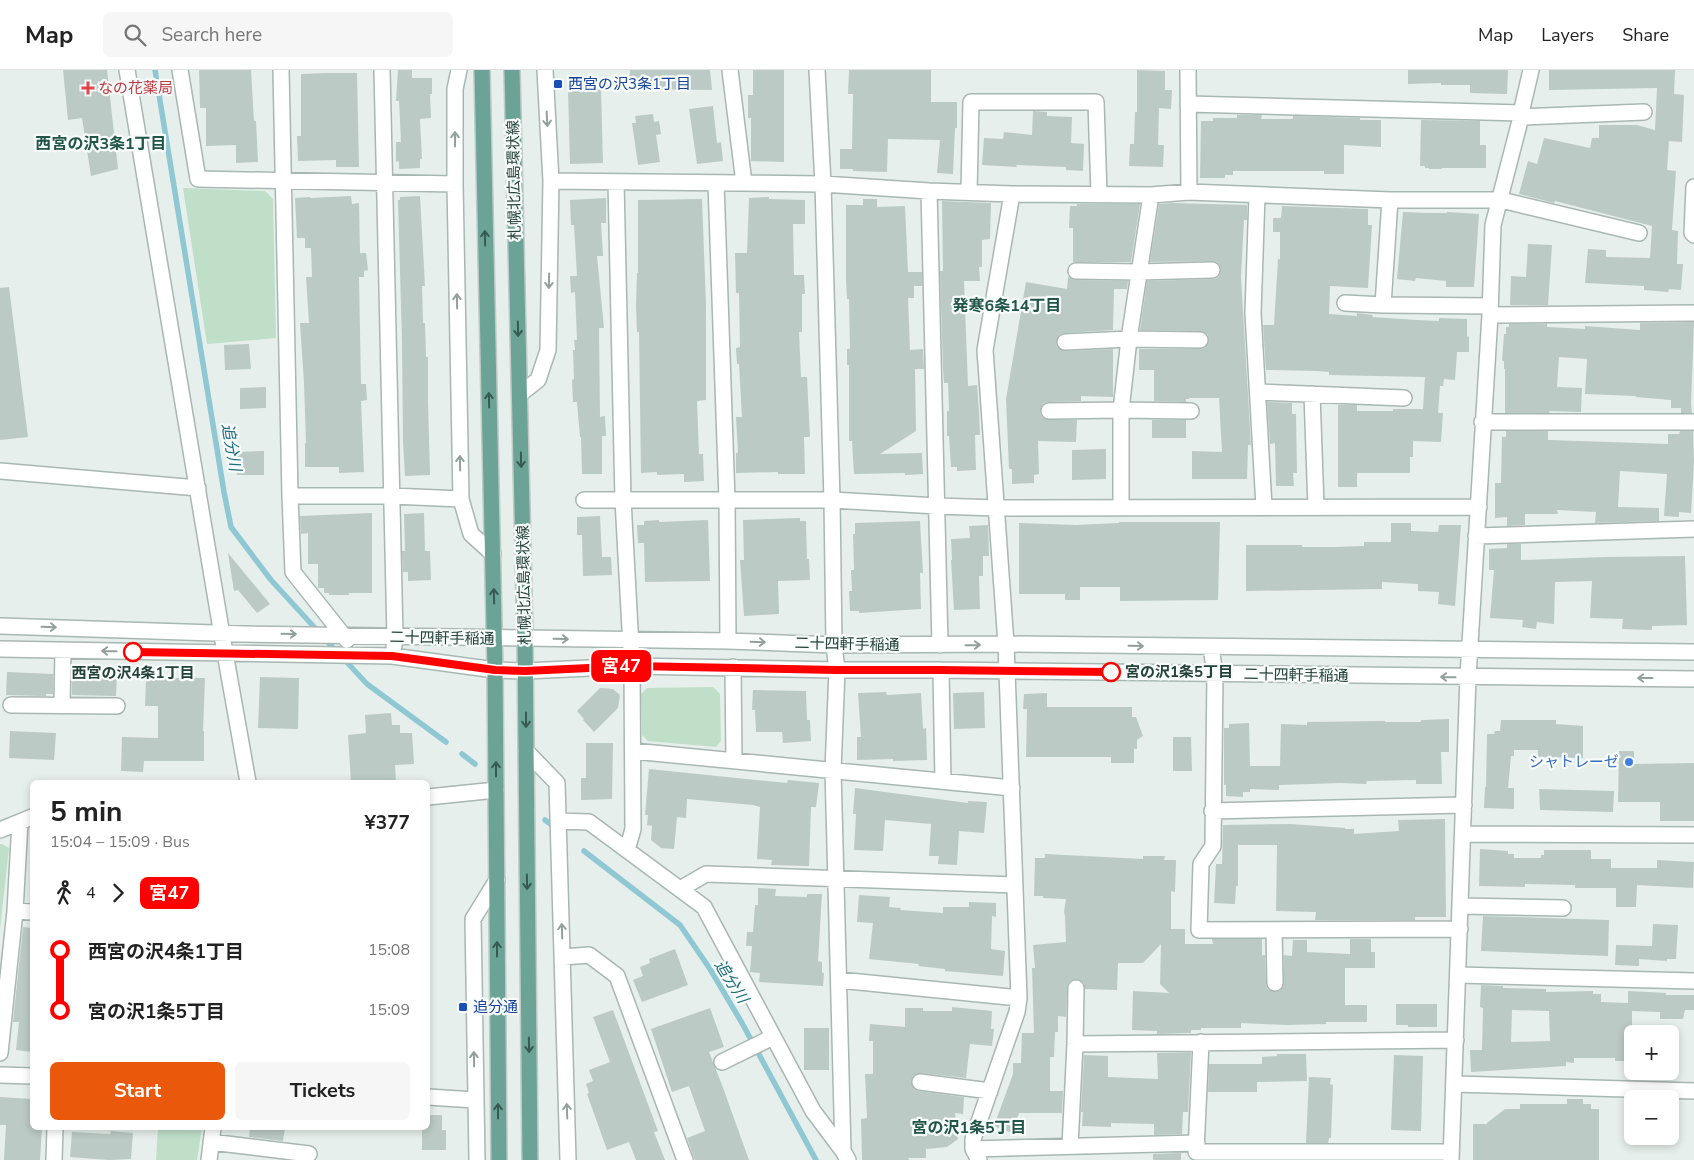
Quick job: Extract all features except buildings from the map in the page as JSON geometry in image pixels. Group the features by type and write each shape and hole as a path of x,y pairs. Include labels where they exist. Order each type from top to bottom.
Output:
{"main road":[{"name":"札幌北広島環状線","path":"482,70 495,670 499,1160"},
{"name":"札幌北広島環状線","path":"512,70 525,639 530,1160"}],"street":[{"path":"127,70 248,780"},
{"path":"180,70 198,179 455,184"},
{"path":"281,70 293,572 338,635 360,656"},
{"path":"382,70 395,637 392,656"},
{"path":"459,70 455,89 455,184 461,499 471,534 492,554"},
{"path":"520,394 538,380 548,350 551,181 544,70"},
{"path":"730,70 744,183"},
{"path":"817,70 823,184 832,500 836,670 833,770 846,1155"},
{"path":"1188,70 1189,192"},
{"path":"1012,194 986,350 1008,671 1020,998 1017,1012 973,1139 976,1155 1070,1146 1196,1152 1451,1156 1468,677 1494,225 1531,70"},
{"path":"969,192 971,102 1096,102 1099,194"},
{"path":"1188,104 1521,115 1644,112"},
{"path":"551,181 823,184 1012,194 1151,194 1189,192 1390,200 1500,200 1639,233"},
{"path":"616,182 623,500 632,666 633,829 627,850"},
{"path":"716,183 727,500 728,641"},
{"path":"1694,187 1692,233 1694,235"},
{"path":"929,191 940,645"},
{"path":"1121,507 1121,410 1129,339 1151,194"},
{"path":"1257,195 1253,313 1264,507"},
{"path":"1383,305 1390,200"},
{"path":"1076,271 1212,270"},
{"path":"1345,303 1490,310 1694,312"},
{"path":"1065,342 1129,339 1200,340"},
{"path":"1258,392 1404,398"},
{"path":"1312,394 1316,507"},
{"path":"1049,411 1191,411"},
{"path":"1482,422 1694,422"},
{"path":"0,471 198,488"},
{"path":"290,496 392,496 461,499"},
{"path":"584,500 832,500 996,508 1479,507"},
{"path":"1476,536 1694,529"},
{"name":"二十四軒手稲通","path":"0,626 245,634 728,641 834,645 1006,644 1694,652"},
{"path":"1211,647 1215,674 1213,846 1200,864 1199,930 1460,929"},
{"name":"二十四軒手稲通","path":"0,649 392,656 495,670 525,671 632,666 836,670 1694,679"},
{"path":"62,706 64,650"},
{"path":"733,667 734,761"},
{"path":"940,670 943,781"},
{"path":"11,705 117,706"},
{"path":"526,751 557,783 568,1160"},
{"path":"633,751 1012,788"},
{"path":"430,797 496,790"},
{"path":"1212,811 1464,805"},
{"path":"0,830 26,819 15,911 5,958 0,1053"},
{"path":"558,822 589,822 704,907 767,1041 813,1111 846,1155"},
{"path":"1463,834 1694,836"},
{"path":"680,889 706,874 1015,885"},
{"path":"477,1160 472,919 497,880"},
{"path":"1460,906 1563,908"},
{"path":"15,911 30,912"},
{"path":"1274,930 1275,983"},
{"path":"563,957 589,955 617,976 685,1160"},
{"path":"1458,975 1694,981"},
{"path":"839,980 1020,998"},
{"path":"1070,1146 1076,988"},
{"path":"1075,1044 1456,1040"},
{"path":"722,1062 767,1041"},
{"path":"1196,1152 1201,1042"},
{"path":"0,1075 30,1076"},
{"path":"920,1082 990,1091"},
{"path":"1454,1084 1694,1091"},
{"path":"430,1097 475,1100"},
{"path":"54,1160 55,1130"},
{"path":"209,1160 212,1135 309,1154"}],"green space":[{"path":"183,188 265,191 273,199 276,338 207,344"},
{"path":"713,687 720,694 721,741 716,747 648,741 642,735 641,694 647,688"},
{"path":"0,844 9,848 0,929"},
{"path":"158,1130 202,1130 197,1160 156,1160"}],"waterway":[{"name":"追分川","path":"155,70 231,527 271,580 337,652"},
{"name":"追分川","path":"343,658 367,684 446,742"},
{"name":"追分川","path":"462,754 475,764"},
{"name":"追分川","path":"545,820 552,825"},
{"name":"追分川","path":"584,851 680,925 710,969 742,1023 816,1160"}],"bus line":[{"name":"宮47","path":"133,652 392,656 495,670 525,671 632,666 1111,672"}],"place":[{"name":"西宮の沢3条1丁目","path":"558,84"},
{"name":"なの花薬局","path":"88,88"},
{"name":"西宮の沢4条1丁目","path":"133,652"},
{"name":"宮の沢1条5丁目","path":"1111,672"},
{"name":"シャトレーゼ","path":"1629,762"},
{"name":"追分通","path":"463,1007"}],"district":[{"name":"西宮の沢3条1丁目","path":"101,143"},
{"name":"発寒6条14丁目","path":"1007,305"},
{"name":"宮の沢1条5丁目","path":"969,1127"}]}
